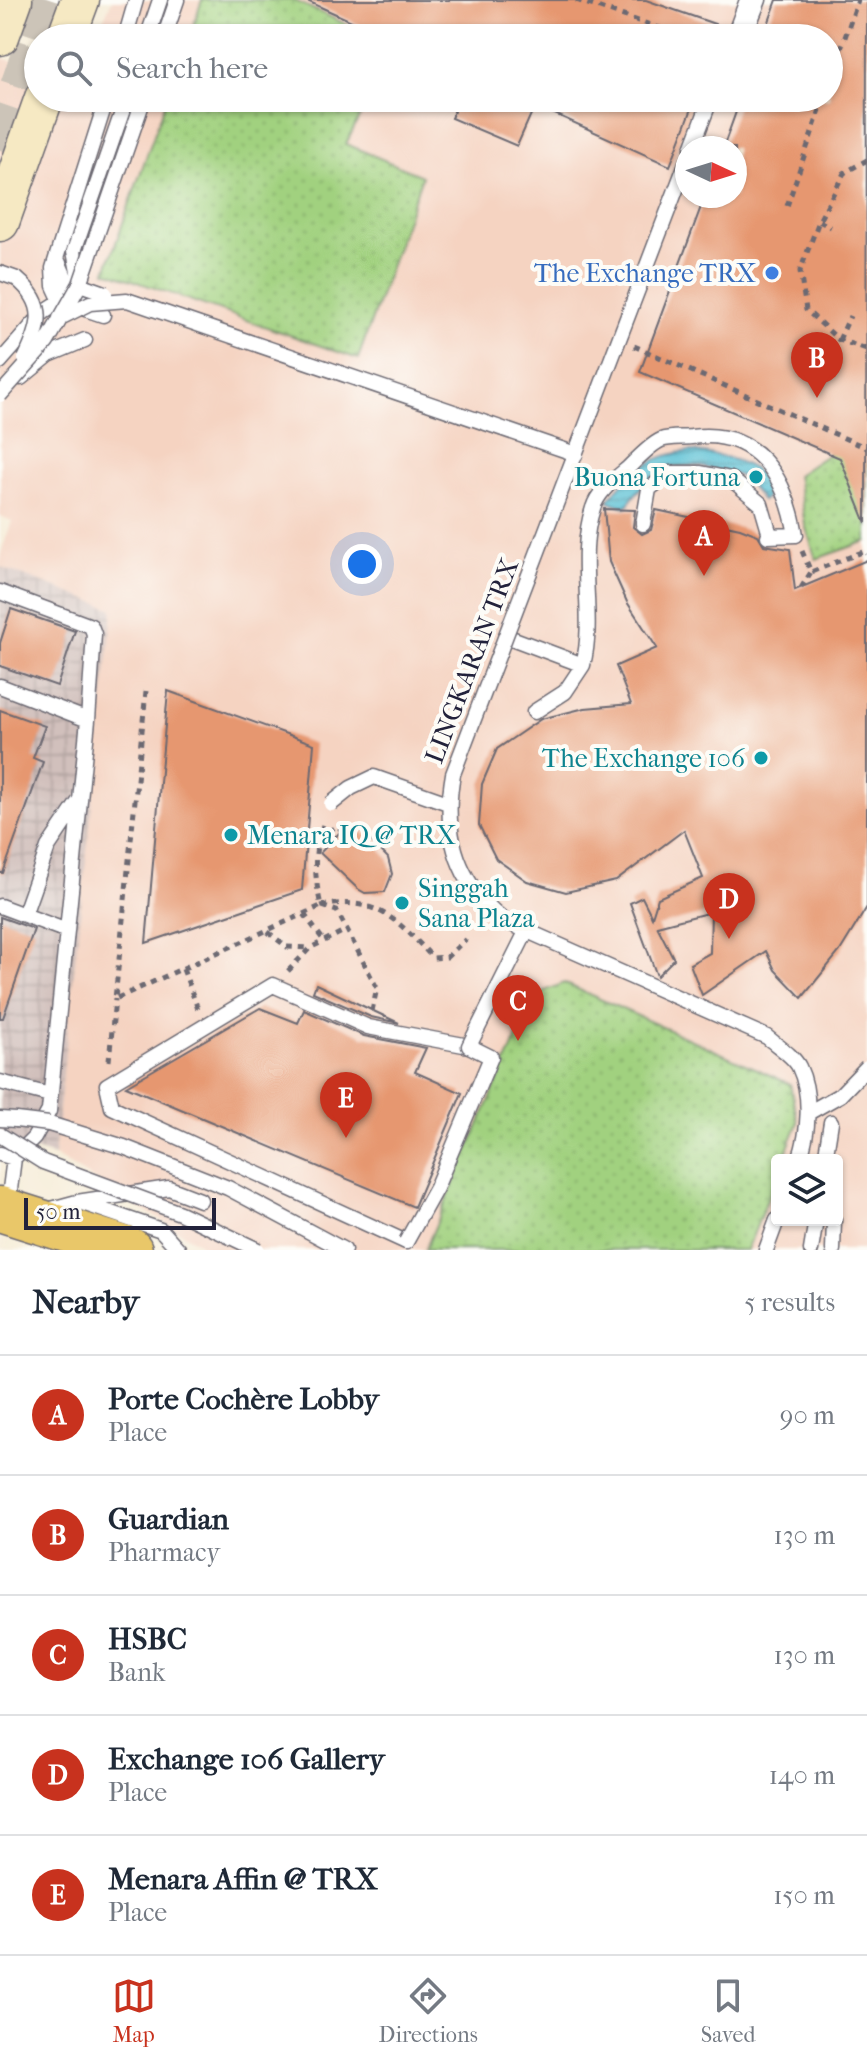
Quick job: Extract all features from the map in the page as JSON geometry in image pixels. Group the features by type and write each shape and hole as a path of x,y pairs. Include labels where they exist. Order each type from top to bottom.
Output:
{"main road":[{"path":"0,36 13,0"},
{"path":"71,24 80,0"},
{"path":"0,222 39,112"},
{"path":"11,1212 130,1250"}],"lane":[{"path":"129,24 136,0"},
{"path":"152,24 160,0"},
{"path":"169,24 177,0"},
{"path":"738,24 747,0"},
{"path":"751,20 759,0"},
{"path":"102,112 53,268 54,286 61,301 103,315"},
{"path":"59,245 59,268 63,279 69,286 98,297 79,277 74,251 122,112"},
{"path":"0,396 47,342 80,284 139,112"},
{"path":"697,136 706,112"},
{"name":"LINGKARAN TRX","path":"675,193 453,774 448,803 455,856 470,888 486,907 526,932 767,1037 799,1066 808,1113 806,1141 801,1154"},
{"path":"0,273 17,279 33,292 40,311 37,335 0,396"},
{"path":"80,284 576,454"},
{"path":"60,318 90,303 127,300"},
{"path":"0,362 44,312 61,301"},
{"path":"0,396 49,355 85,340"},
{"path":"534,712 565,692 583,665 590,637 587,557 593,508 603,490 661,440 711,434 747,443 772,470 791,509 796,535 769,536 761,504 731,479 701,473 670,473 649,489 643,524"},
{"path":"0,592 91,626 94,634 49,1111 34,1138 7,1156 11,1212 169,1188 200,1200"},
{"path":"506,636 583,665"},
{"path":"0,686 88,720"},
{"path":"331,804 351,788 374,777 448,803"},
{"path":"24,915 48,847 80,798"},
{"path":"0,906 67,931"},
{"path":"469,1046 526,932"},
{"path":"273,985 368,1027 469,1046 491,1057 406,1242 112,1107 107,1085 273,985"},
{"path":"808,1113 840,1095 867,1067"},
{"path":"0,1082 50,1095"},
{"path":"0,1119 49,1124 150,1157 228,1188 344,1250"},
{"path":"826,1154 831,1122 834,1154"},
{"path":"0,1135 43,1162 167,1207 258,1250"},
{"path":"77,1202 161,1230 179,1250"},
{"path":"766,1250 775,1226"},
{"path":"811,1250 815,1226"},
{"path":"833,1250 834,1226"}],"path":[{"path":"576,0 647,24"},
{"path":"843,43 858,0"},
{"path":"787,206 819,112"},
{"path":"867,160 844,173 819,221 800,271 806,310 839,340 867,349"},
{"path":"819,221 831,227"},
{"path":"839,340 850,316"},
{"path":"648,351 867,448"},
{"path":"796,535 811,572"},
{"path":"801,588 811,572 866,552"},
{"path":"107,1085 146,691"},
{"path":"321,906 313,873 321,829 331,804"},
{"path":"329,831 337,826 355,841"},
{"path":"321,829 329,831 337,839"},
{"path":"115,999 321,906 343,901 389,914 433,958 447,957 466,939"},
{"path":"321,906 337,911 377,988 368,1027"},
{"path":"304,914 324,941"},
{"path":"273,985 310,948 346,930"},
{"path":"267,931 287,947 310,948"},
{"path":"183,969 197,1006"}],"shaded area":[{"path":"112,0 867,0 867,1250 210,1250 54,1156 112,610 0,567 0,556 12,521 0,516 0,57 24,66 24,112 843,112 843,24 101,24"},
{"path":"0,567 113,609 54,1156 0,1139"}],"green space":[{"path":"202,0 293,0 346,24 194,24"},
{"path":"162,112 362,112 346,144 422,176 358,359 106,271"},
{"path":"855,436 867,464 867,541 816,559 805,525 797,475"},
{"path":"564,983 790,1084 798,1123 785,1154 771,1154 771,1190 747,1250 425,1250 535,995"}],"water":[{"path":"691,451 749,466 776,490 762,501 739,476 687,466 664,470 654,476 626,507 608,501 624,481 644,466 666,456"}],"building":[{"path":"305,0 646,0 715,24 358,24"},
{"name":"The Exchange TRX","path":"777,0 867,0 866,523 840,458 640,372 701,208 747,208 747,136 727,136 736,112 843,112 843,24 768,24"},
{"path":"454,112 532,112 517,146 451,118"},
{"path":"550,112 691,112 681,136 675,136 675,153 670,166"},
{"path":"604,509 635,510 633,527 642,534 651,530 656,510 740,528 758,535 764,545 790,549 795,590 867,560 867,907 840,951 802,998 775,970 766,951 702,995 690,964 710,953 711,912 657,926 674,959 657,976 630,903 642,897 652,917 658,898 703,878 684,830 616,881 566,892 527,881 496,859 479,825 482,784 497,749 541,719 585,708 631,704 616,666 657,648 627,602 609,562"},
{"path":"11,609 75,631 57,686 0,666 0,643"},
{"name":"Menara IQ @ TRX","path":"168,691 314,744 302,890 146,943"},
{"path":"0,710 45,726 33,758 43,762 3,873 0,873"},
{"path":"359,828 388,858 392,874 385,892 365,893 358,889 320,853 342,830"},
{"path":"0,917 34,929 3,1018 0,1018"},
{"path":"316,984 399,1023 371,1017 313,992"},
{"path":"260,1008 298,1023 304,1010 364,1036 426,1048 415,1072 462,1093 414,1207 126,1086"}],"tunnel":[{"path":"44,24 52,0"},
{"path":"0,150 24,81"}],"place":[{"name":"The Exchange TRX","path":"772,273"},
{"name":"Guardian","path":"817,398"},
{"name":"Buona Fortuna","path":"756,477"},
{"name":"Porte Cochère Lobby","path":"704,576"},
{"name":"The Exchange 106","path":"761,758"},
{"name":"Menara IQ @ TRX","path":"231,835"},
{"name":"Singgah Sana Plaza","path":"402,903"},
{"name":"Exchange 106 Gallery","path":"729,939"},
{"name":"HSBC","path":"518,1041"},
{"name":"Menara Affin @ TRX","path":"346,1138"}]}
